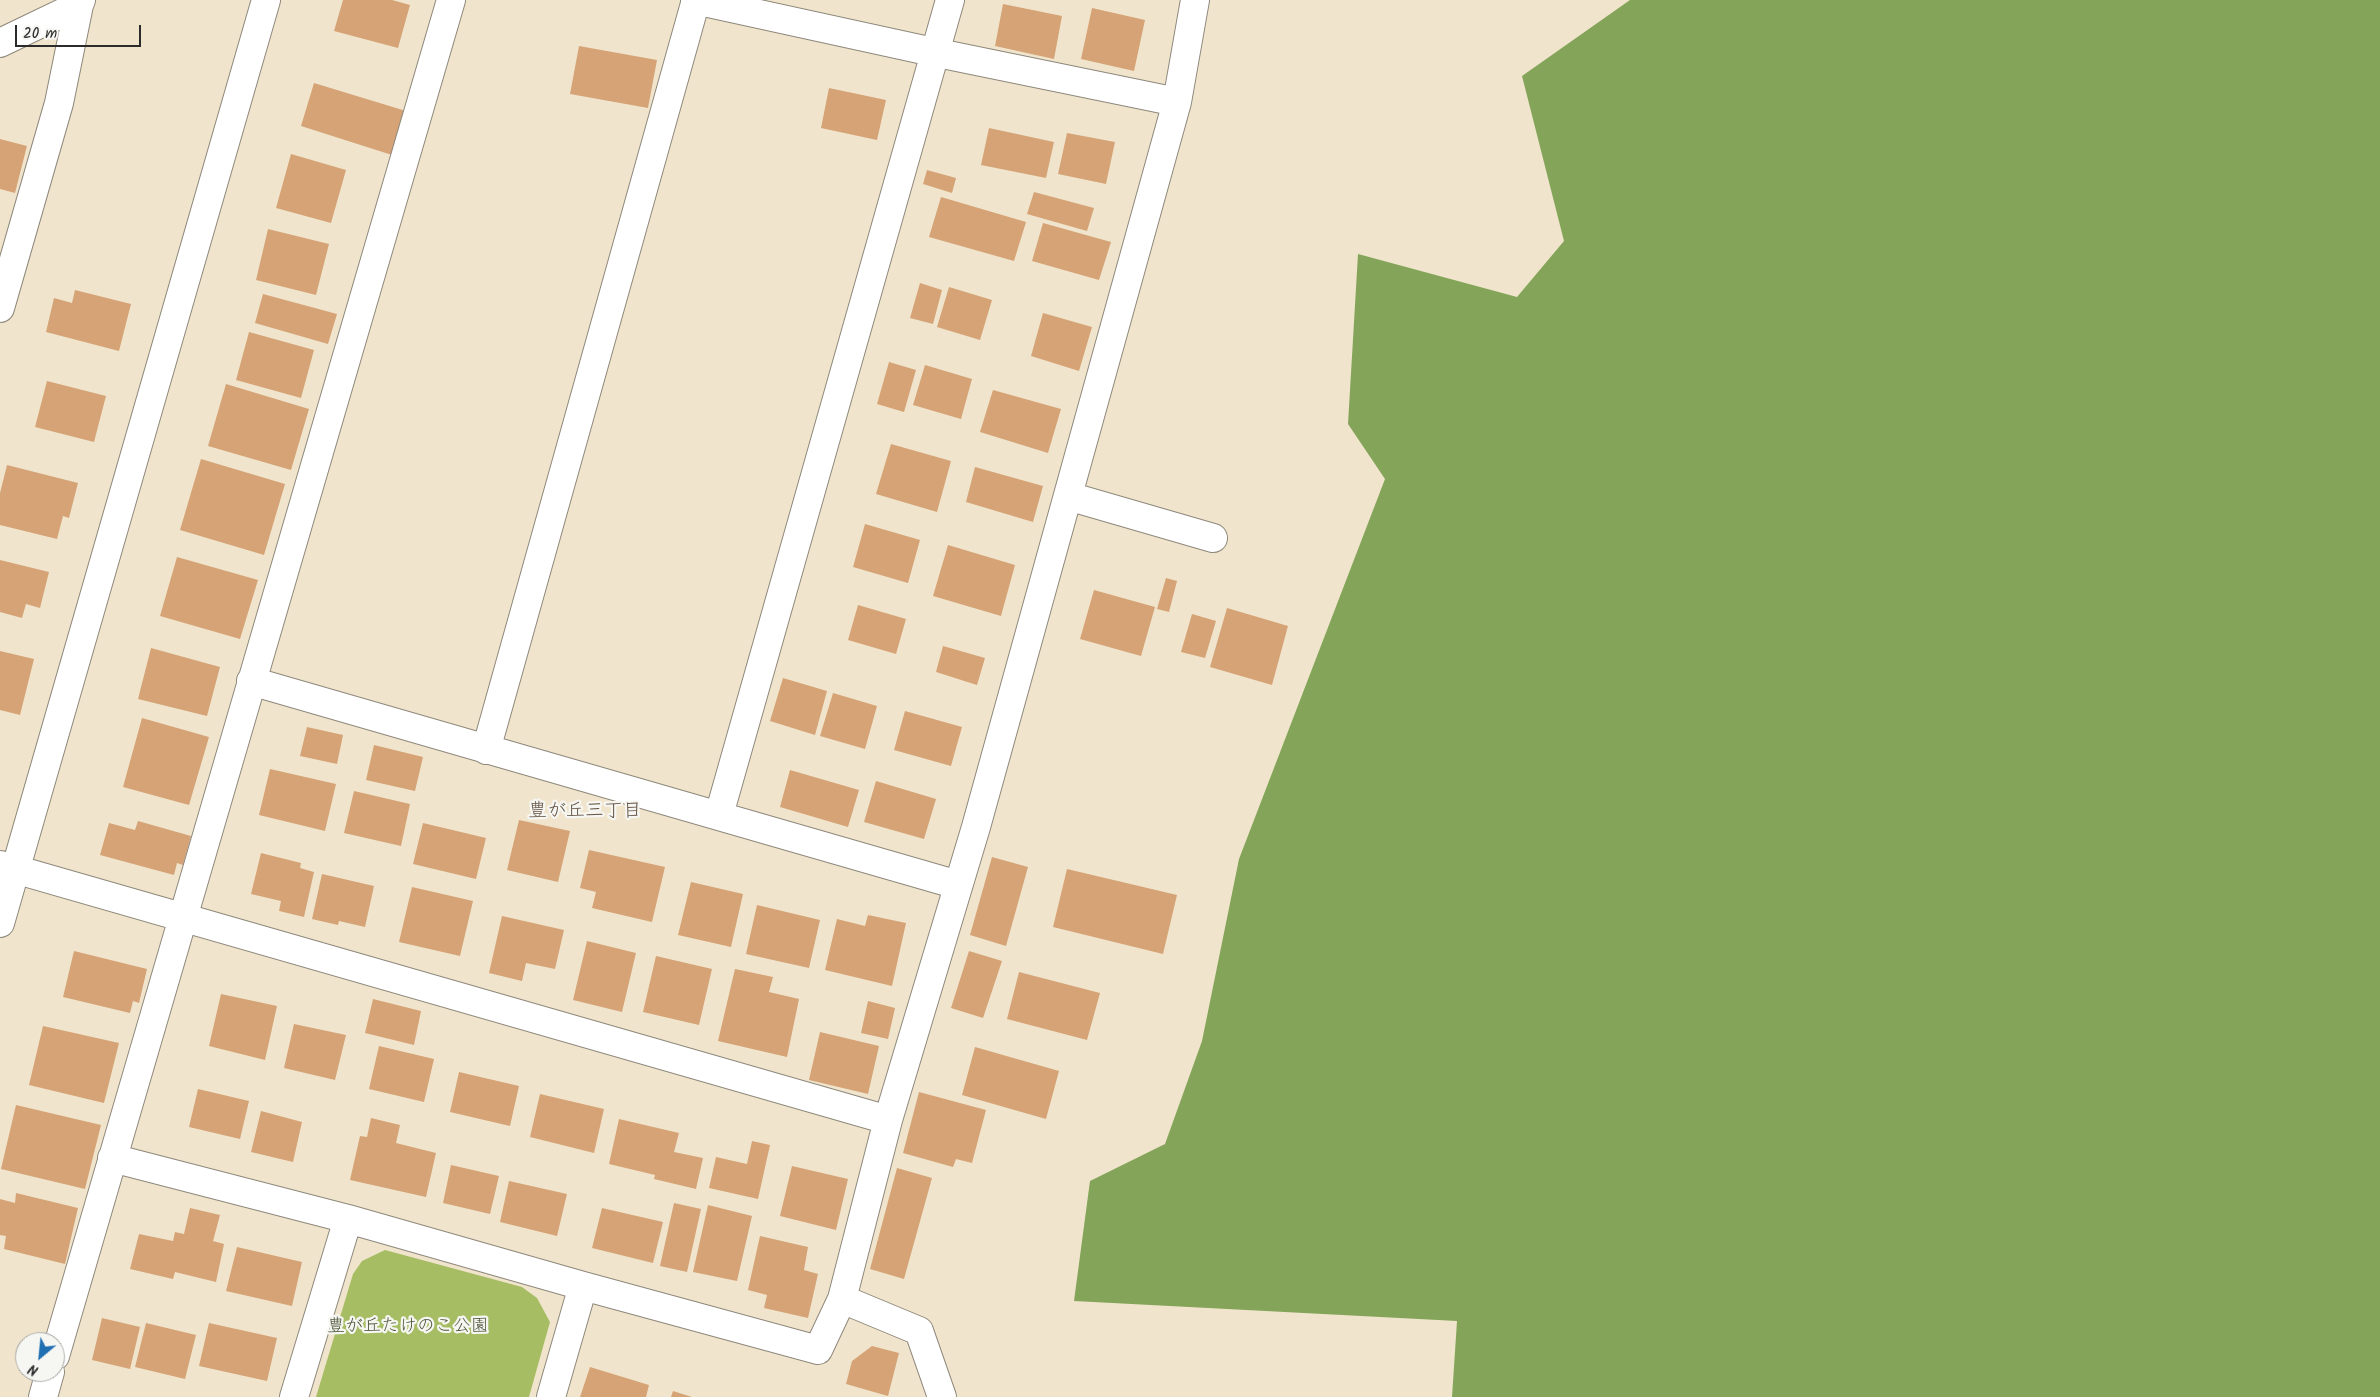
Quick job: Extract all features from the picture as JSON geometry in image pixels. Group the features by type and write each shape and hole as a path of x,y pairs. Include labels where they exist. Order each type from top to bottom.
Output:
{"street":[{"path":"0,923 8,867 266,0"},
{"path":"62,1332 451,0"},
{"path":"486,750 696,0 933,52 1176,102"},
{"path":"719,815 933,52 950,0"},
{"path":"112,1158 348,1219 818,1350 842,1299 888,1120 958,885 1068,496 1176,102 1195,0"},
{"path":"0,43 80,3"},
{"path":"0,308 59,104 80,3"},
{"path":"1068,496 1213,538"},
{"path":"251,681 958,885"},
{"path":"8,867 888,1120"},
{"path":"294,1397 348,1219"},
{"path":"551,1397 583,1286"},
{"path":"842,1299 919,1331 942,1397"},
{"path":"43,1397 47,1382"}],"green space":[{"path":"1630,0 2380,0 2380,1397 1452,1397 1457,1321 1074,1301 1090,1181 1165,1144 1202,1041 1239,859 1385,479 1348,424 1358,254 1517,297 1564,241 1522,76"},
{"name":"豊が丘たけのこ公園","path":"385,1250 522,1287 537,1298 550,1322 529,1397 316,1397 353,1274 362,1261"}],"building":[{"path":"343,0 392,0 410,5 398,48 334,31"},
{"path":"1003,4 1062,16 1054,59 995,46"},
{"path":"1092,8 1145,20 1134,71 1081,59"},
{"path":"579,46 657,60 648,108 570,94"},
{"path":"314,83 406,111 392,155 301,126"},
{"path":"829,88 886,100 877,140 821,128"},
{"path":"989,128 1054,142 1046,178 981,165"},
{"path":"1067,133 1115,142 1106,184 1058,174"},
{"path":"0,139 27,146 15,193 0,189"},
{"path":"291,154 346,170 331,223 276,208"},
{"path":"927,170 956,178 952,193 923,184"},
{"path":"1034,192 1094,208 1087,231 1027,214"},
{"path":"941,197 1026,222 1014,261 929,237"},
{"path":"1043,223 1111,242 1099,280 1032,261"},
{"path":"268,229 329,244 316,295 256,280"},
{"path":"920,283 942,290 933,324 910,318"},
{"path":"949,287 992,300 980,340 937,327"},
{"path":"75,290 131,304 119,351 46,332 54,298 72,303"},
{"path":"263,294 337,314 328,344 255,323"},
{"path":"1043,313 1092,327 1079,371 1031,356"},
{"path":"249,332 314,350 301,398 236,380"},
{"path":"889,362 916,370 904,412 877,404"},
{"path":"925,365 972,379 961,419 913,405"},
{"path":"47,381 106,396 94,442 35,427"},
{"path":"226,384 309,409 291,470 208,446"},
{"path":"993,390 1061,409 1048,453 980,432"},
{"path":"891,444 951,461 937,512 876,494"},
{"path":"201,459 285,484 264,555 180,530"},
{"path":"7,465 78,483 69,518 63,516 57,539 0,525 0,493"},
{"path":"975,467 1043,486 1033,522 966,502"},
{"path":"865,524 920,540 908,583 853,567"},
{"path":"948,545 1015,565 1001,616 933,596"},
{"path":"177,557 258,580 240,639 160,616"},
{"path":"0,560 49,572 40,608 26,604 22,618 0,612"},
{"path":"1166,578 1177,581 1169,612 1157,609"},
{"path":"1094,590 1155,607 1141,656 1080,639"},
{"path":"858,605 906,619 896,654 848,640"},
{"path":"1227,608 1288,626 1272,685 1210,667"},
{"path":"1192,614 1216,621 1205,658 1181,652"},
{"path":"943,646 985,658 977,685 936,672"},
{"path":"151,648 220,667 207,716 138,699"},
{"path":"0,651 34,659 20,715 0,710"},
{"path":"783,678 827,691 815,735 770,721"},
{"path":"833,693 877,706 865,749 820,736"},
{"path":"905,711 962,727 951,766 894,750"},
{"path":"142,718 209,737 189,805 123,787"},
{"path":"307,727 343,735 337,764 300,756"},
{"path":"374,745 423,757 415,791 366,780"},
{"path":"270,769 336,784 325,831 259,815"},
{"path":"790,770 859,790 848,827 780,807"},
{"path":"876,781 936,799 924,839 864,822"},
{"path":"354,791 410,804 401,846 344,833"},
{"path":"519,820 570,831 558,882 507,870"},
{"path":"138,821 191,836 183,865 177,863 174,875 100,855 109,823 135,830"},
{"path":"423,823 486,838 476,879 413,864"},
{"path":"589,850 665,867 652,922 592,908 596,892 580,888"},
{"path":"261,853 301,863 300,868 314,872 304,917 279,911 281,901 251,894"},
{"path":"992,857 1028,867 1006,946 970,935"},
{"path":"1067,869 1177,895 1163,954 1053,927"},
{"path":"322,874 374,886 365,927 339,921 338,925 312,919"},
{"path":"691,882 743,894 731,947 678,935"},
{"path":"412,887 473,901 460,956 399,942"},
{"path":"757,905 820,920 809,968 746,954"},
{"path":"868,915 906,923 892,986 825,970 837,919 865,926"},
{"path":"502,916 564,930 555,969 526,963 522,981 489,973"},
{"path":"587,941 636,953 622,1012 573,1000"},
{"path":"74,951 147,969 139,1003 133,1001 130,1013 63,997"},
{"path":"969,951 1002,961 983,1018 951,1008"},
{"path":"656,956 712,969 699,1025 643,1012"},
{"path":"735,969 773,977 769,992 799,999 787,1057 718,1041"},
{"path":"1019,972 1100,993 1087,1040 1007,1019"},
{"path":"221,994 277,1006 265,1060 209,1046"},
{"path":"373,999 421,1011 414,1045 365,1033"},
{"path":"868,1001 895,1008 888,1039 861,1033"},
{"path":"294,1024 346,1035 335,1080 284,1068"},
{"path":"43,1026 119,1043 104,1103 29,1085"},
{"path":"820,1032 879,1046 868,1094 809,1080"},
{"path":"379,1046 434,1059 424,1102 369,1089"},
{"path":"975,1047 1059,1071 1046,1119 962,1095"},
{"path":"459,1072 519,1086 510,1126 450,1112"},
{"path":"198,1089 249,1101 240,1139 189,1127"},
{"path":"919,1092 986,1110 972,1163 956,1159 953,1167 903,1153"},
{"path":"540,1094 604,1109 594,1153 530,1137"},
{"path":"16,1105 101,1125 85,1189 1,1169"},
{"path":"261,1111 302,1122 293,1162 251,1152"},
{"path":"371,1118 400,1125 396,1143 436,1153 426,1197 350,1180 360,1136 367,1137"},
{"path":"619,1119 679,1133 674,1152 703,1158 696,1189 654,1179 655,1175 609,1164"},
{"path":"752,1141 770,1145 758,1199 709,1188 716,1157 747,1164"},
{"path":"451,1165 499,1176 490,1214 443,1203"},
{"path":"792,1166 848,1179 836,1230 780,1216"},
{"path":"897,1168 932,1178 904,1279 870,1269"},
{"path":"509,1181 567,1194 557,1236 500,1222"},
{"path":"16,1193 78,1208 65,1264 4,1249 6,1236 0,1235 0,1199 15,1203"},
{"path":"674,1203 701,1209 687,1272 660,1266"},
{"path":"708,1205 752,1216 737,1281 693,1272"},
{"path":"190,1208 220,1215 213,1241 224,1244 216,1282 175,1272 173,1279 130,1269 139,1234 173,1241 175,1232 184,1234"},
{"path":"602,1208 663,1222 653,1263 592,1248"},
{"path":"760,1236 808,1247 804,1270 818,1274 808,1318 764,1308 767,1295 748,1290"},
{"path":"237,1247 302,1262 292,1306 226,1291"},
{"path":"102,1318 140,1327 130,1369 92,1360"},
{"path":"146,1323 196,1335 185,1379 135,1367"},
{"path":"209,1323 277,1338 267,1381 199,1366"},
{"path":"872,1346 899,1353 888,1396 846,1384 852,1361"},
{"path":"590,1367 649,1385 646,1397 580,1397"},
{"path":"673,1391 692,1397 671,1397"}],"district":[{"name":"豊が丘三丁目","path":"585,813"}]}
